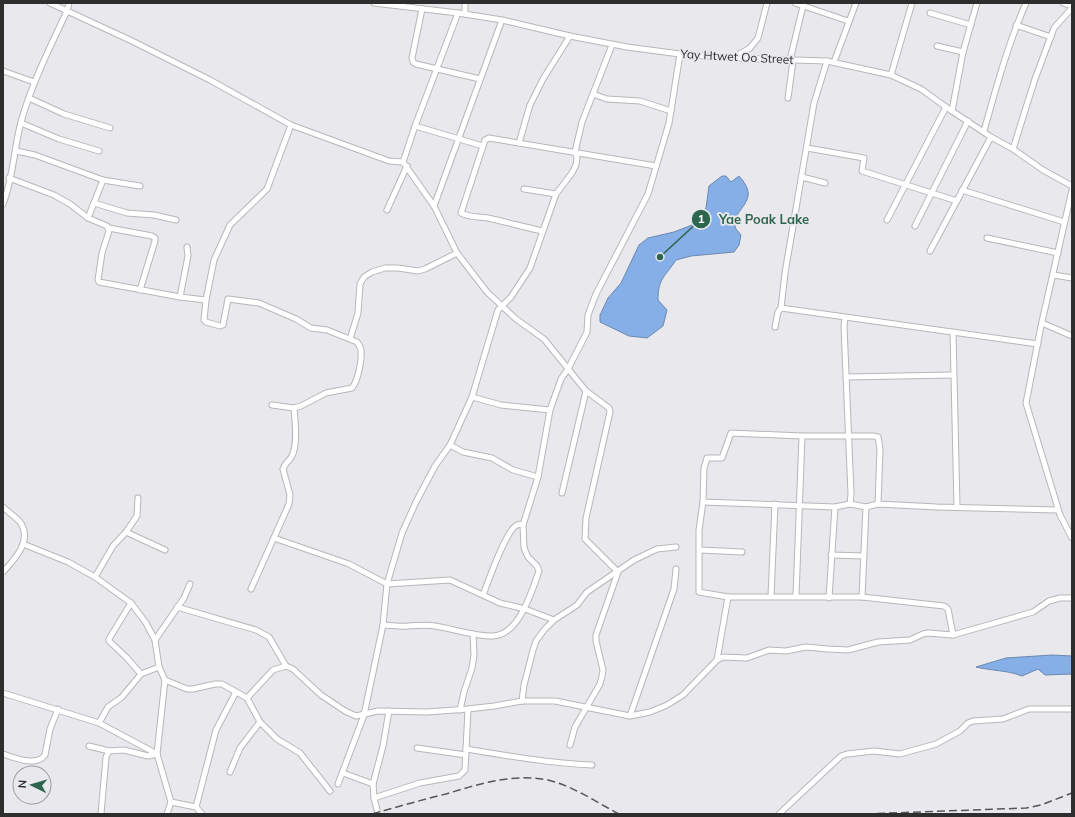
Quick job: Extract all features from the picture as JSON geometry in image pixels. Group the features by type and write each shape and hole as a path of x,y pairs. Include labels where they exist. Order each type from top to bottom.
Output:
{"street":[{"path":"50,3 132,41 210,80 291,125 389,161 405,164 434,206 457,253 487,292 516,319 544,339 586,391 609,408 610,412 586,518 584,535 585,539 618,572"},
{"path":"3,202 16,151 21,123 34,82 67,11 69,3"},
{"name":"Yay Htwet Oo Street","path":"374,3 502,20 612,45 680,54 733,58 827,61 891,75 921,89 1043,170 1072,186"},
{"path":"465,3 465,14"},
{"path":"733,58 750,48 758,38 767,3"},
{"path":"795,3 803,6 809,5 848,21"},
{"path":"834,62 848,21 856,3"},
{"path":"891,75 912,3"},
{"path":"952,111 963,52 977,3"},
{"path":"984,131 1016,26 1026,3"},
{"path":"1013,149 1035,79 1054,28 1072,7 1063,3"},
{"path":"788,98 791,61 803,6"},
{"path":"422,9 412,58 413,62 416,64 480,79"},
{"path":"388,210 405,164 415,126 458,13"},
{"path":"930,13 971,25"},
{"path":"434,206 502,20"},
{"path":"1016,26 1051,37"},
{"path":"519,143 530,105 543,78 570,36"},
{"path":"338,784 364,715 383,625 387,584 402,533 410,514 435,466 450,445 472,397 498,310 511,297 530,268 556,194 572,173 576,165 577,157 575,152 582,122 612,45"},
{"path":"937,46 963,52"},
{"path":"383,625 434,626 494,637 508,632 525,609 539,571 524,548 523,525 538,478 550,410 561,379 568,369 587,332 588,315 596,294 648,194 672,110 680,54"},
{"path":"775,327 778,312 781,308 785,273 814,103 827,61"},
{"path":"3,79 4,72 34,82"},
{"path":"593,94 607,98 640,101 672,110"},
{"path":"29,98 64,114 110,128"},
{"path":"887,220 946,107"},
{"path":"914,226 968,121"},
{"path":"21,123 59,139 99,151"},
{"path":"272,405 294,408 326,393 349,390 355,385 359,371 361,350 357,342 327,330 311,328 296,319 259,303 230,299 227,301 223,325 220,326 204,320 206,300 214,260 230,224 267,189 291,125"},
{"path":"415,126 483,146"},
{"path":"930,251 991,136"},
{"path":"542,231 506,224 486,217 476,218 461,212 485,140 489,138 656,166"},
{"path":"807,148 864,158 862,171 957,201"},
{"path":"16,151 35,155 103,180 140,186"},
{"path":"802,177 825,184"},
{"path":"9,178 54,195 70,204 88,218 109,228 152,236 155,238 140,290"},
{"path":"88,218 103,180"},
{"path":"524,188 556,194"},
{"path":"962,190 1064,222"},
{"path":"1072,190 1042,323 1026,403 1058,510 1072,538"},
{"path":"94,203 133,214 176,220"},
{"path":"109,228 102,253 98,280 100,283 206,300"},
{"path":"987,238 1058,253"},
{"path":"180,297 188,256 187,248"},
{"path":"350,339 358,313 360,284 364,277 372,272 385,268 418,271 457,253"},
{"path":"1053,275 1072,278"},
{"path":"781,308 1038,344"},
{"path":"846,318 844,326 851,494 850,504"},
{"path":"1042,323 1072,336"},
{"path":"953,332 957,507"},
{"path":"846,377 953,375"},
{"path":"562,492 586,391"},
{"path":"472,397 502,405 550,410"},
{"path":"251,589 288,504 290,495 283,469 292,456 295,448 296,429 294,408"},
{"path":"878,504 880,439 878,437 731,433 722,458 707,458 704,468 703,502 699,530 699,592 728,597 862,597 944,606 948,609 953,635"},
{"path":"796,596 802,436"},
{"path":"450,445 463,452 492,458 513,470 538,478"},
{"path":"95,577 113,546 126,532 137,516 138,498"},
{"path":"703,502 835,507 850,504 866,507 878,504 898,506 1058,510"},
{"path":"772,596 775,504"},
{"path":"3,507 19,522 25,532 23,544 16,558 3,572"},
{"path":"829,598 835,507"},
{"path":"862,597 866,507"},
{"path":"483,595 496,562 513,528 517,525 523,525"},
{"path":"126,532 165,550"},
{"path":"274,538 349,564 387,584 450,580 500,603 525,609 554,620"},
{"path":"23,544 68,562 95,577 131,604 146,624 155,640 159,667 165,680 157,754 171,802 167,814"},
{"path":"522,701 524,685 536,641 554,620 577,606 587,592 634,560 658,549 676,547"},
{"path":"700,550 742,552"},
{"path":"831,555 864,556"},
{"path":"630,716 674,589 676,569"},
{"path":"570,745 575,727 600,684 603,670 596,635 618,572"},
{"path":"155,640 184,598 190,584"},
{"path":"717,660 728,597"},
{"path":"178,607 256,630 269,637 286,666 293,669 321,695 346,712 356,716 378,711 428,712 460,710 522,701 556,701 630,716 650,712 667,705 683,695 717,660 723,657 747,658 769,650 786,651 806,646 848,650 878,642 910,640 928,633 953,635 1033,612 1049,602 1060,598 1072,598"},
{"path":"131,604 109,641 141,674"},
{"path":"460,710 472,668 474,655 473,634"},
{"path":"247,698 273,670 286,666"},
{"path":"99,723 108,707 122,697 141,674 159,667"},
{"path":"165,680 187,689 222,684 247,698 260,722 277,739 300,753 330,791"},
{"path":"196,807 216,730 236,692"},
{"path":"3,693 99,723 157,754"},
{"path":"3,754 17,759 34,761 42,758 45,755 50,729 58,709"},
{"path":"374,798 420,783 459,776 465,770 468,709"},
{"path":"779,814 841,756 874,751 900,754 936,744 960,731 973,721 1003,719 1029,709 1072,710"},
{"path":"378,814 374,798 373,784 383,746 389,711"},
{"path":"230,772 240,748 260,722"},
{"path":"89,746 109,751 124,750 148,756 157,754"},
{"path":"417,748 466,755"},
{"path":"466,749 561,764 592,765"},
{"path":"101,814 106,757 109,751"},
{"path":"343,773 373,784"},
{"path":"171,802 196,807 202,814"}],"water":[{"path":"722,176 726,176 731,182 739,176 747,189 748,194 745,204 733,221 736,229 741,235 739,245 734,252 691,256 676,260 663,278 659,287 658,300 667,310 663,326 647,338 629,336 600,322 600,315 608,298 621,283 639,245 648,238 674,232 692,225 706,208 709,186"},
{"path":"1052,655 1072,656 1072,674 1045,675 1038,669 1022,676 976,667 1006,658"}],"railway":[{"path":"372,814 484,783 522,778 548,780 566,786 619,814"},
{"path":"865,814 1026,808 1041,805 1072,793"}],"place":[{"name":"Yae Poak Lake","path":"660,257"}]}
